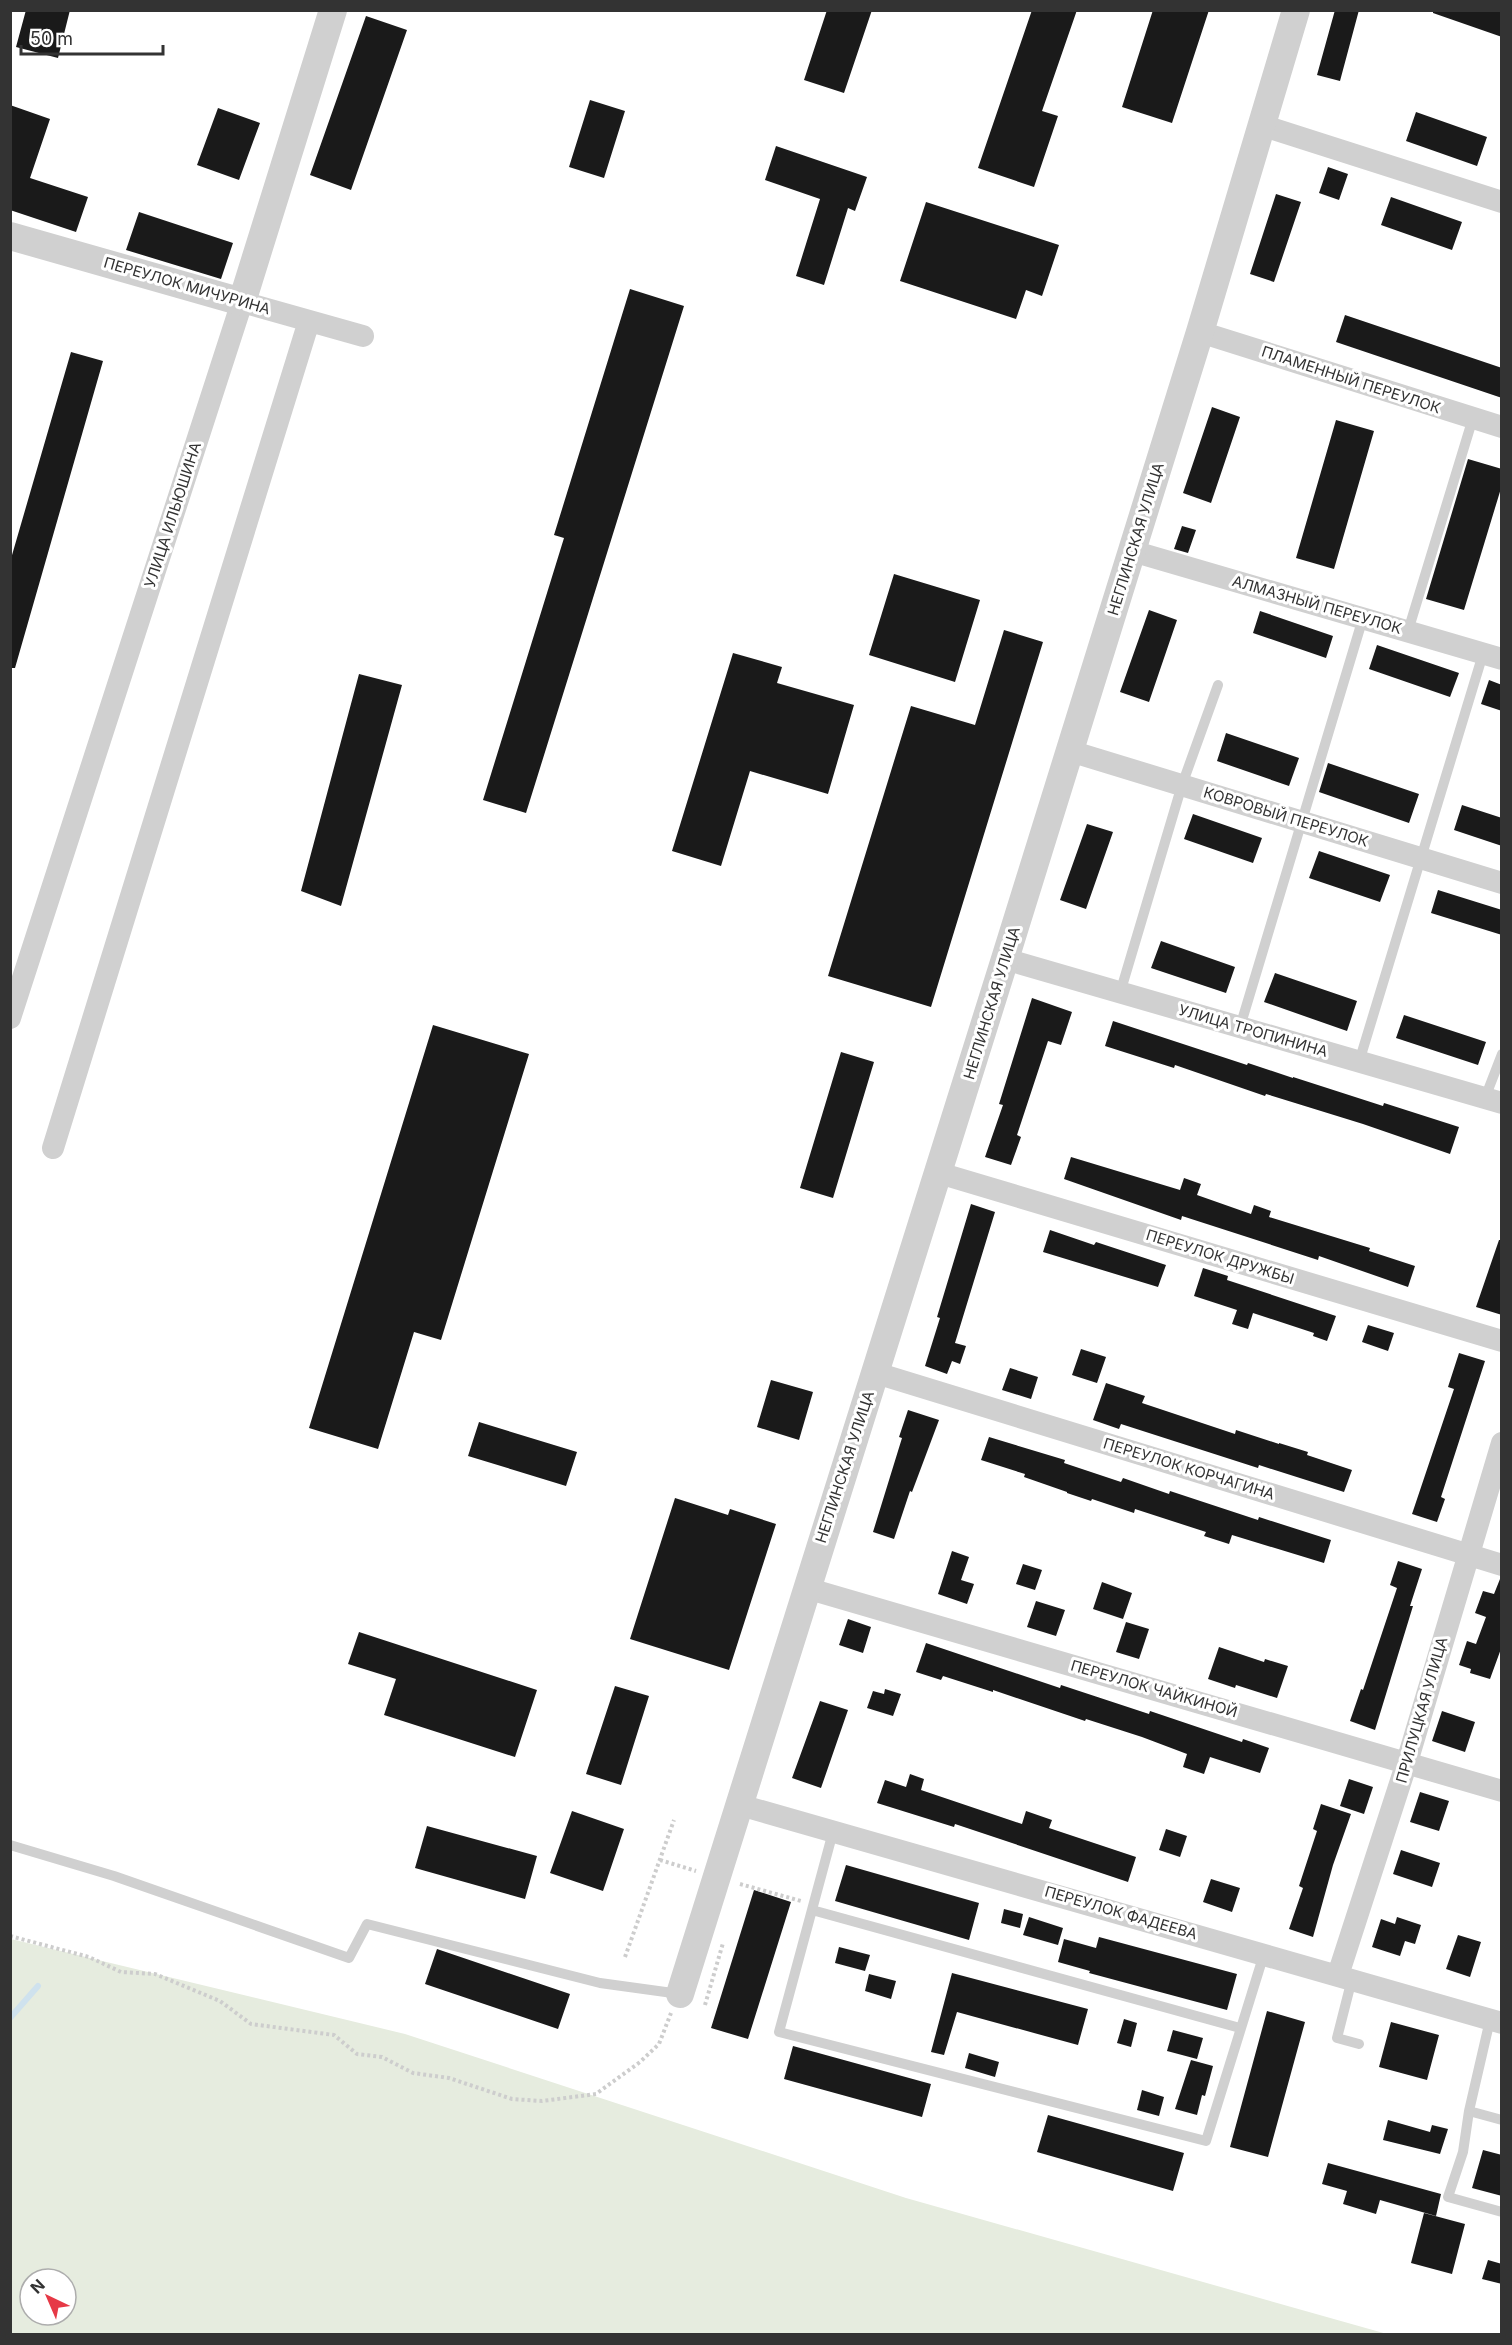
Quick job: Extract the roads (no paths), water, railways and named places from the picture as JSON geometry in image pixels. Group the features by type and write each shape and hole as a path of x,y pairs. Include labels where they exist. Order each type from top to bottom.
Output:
{"street":[{"name":"УЛИЦА ИЛЬЮШИНА","path":"10,1018 242,302 333,10"},
{"name":"НЕГЛИНСКАЯ УЛИЦА","path":"680,1994 806,1588 939,1173 1200,332 1296,10"},
{"path":"1262,125 1501,201"},
{"name":"ПЕРЕУЛОК МИЧУРИНА","path":"10,236 363,336"},
{"path":"53,1148 309,321"},
{"name":"ПЛАМЕННЫЙ ПЕРЕУЛОК","path":"1200,332 1502,427"},
{"name":"АЛМАЗНЫЙ ПЕРЕУЛОК","path":"1132,551 1492,656"},
{"name":"КОВРОВЫЙ ПЕРЕУЛОК","path":"1070,751 1502,883"},
{"name":"УЛИЦА ТРОПИНИНА","path":"1005,959 1493,1101"},
{"name":"ПЕРЕУЛОК ДРУЖБЫ","path":"939,1173 1502,1341"},
{"name":"ПЕРЕУЛОК КОРЧАГИНА","path":"876,1373 1502,1565"},
{"name":"ПРИЛУЦКАЯ УЛИЦА","path":"1345,1977 1467,1554 1502,1443"},
{"name":"ПЕРЕУЛОК ЧАЙКИНОЙ","path":"806,1588 1502,1791"},
{"name":"ПЕРЕУЛОК ФАДЕЕВА","path":"740,1805 1496,2022"}],"lane":[{"path":"1408,631 1473,418"},
{"path":"1240,1027 1363,618"},
{"path":"1359,1062 1422,859 1492,656"},
{"path":"1120,993 1182,785 1218,684"},
{"path":"1493,1101 1502,1054"},
{"path":"833,1832 780,2032 1206,2141 1264,1954"},
{"path":"10,1845 114,1876 349,1958 367,1924 600,1983 680,1994"},
{"path":"813,1907 1240,2028"},
{"path":"1345,1977 1337,2038 1359,2044"},
{"path":"1496,2022 1469,2111 1463,2152 1448,2197 1502,2212"},
{"path":"1469,2111 1502,2120"}],"waterway":[{"path":"10,2018 38,1986"}]}
